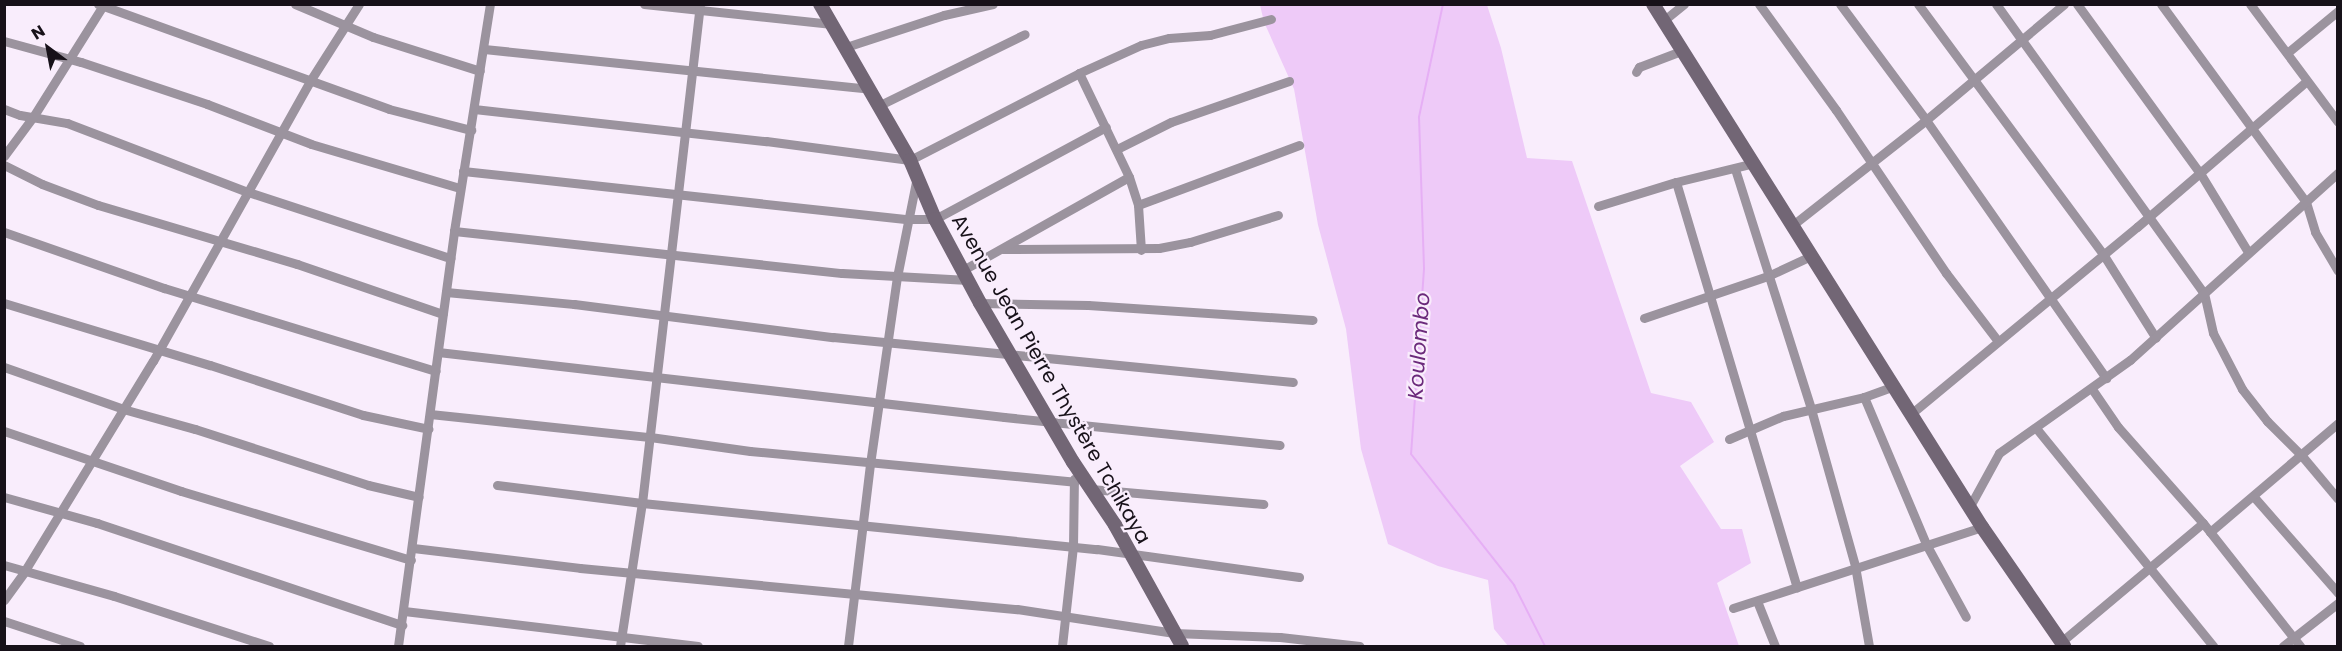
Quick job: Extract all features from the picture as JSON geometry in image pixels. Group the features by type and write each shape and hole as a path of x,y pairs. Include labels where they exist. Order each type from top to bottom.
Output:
{"street":[{"path":"295,4 345,27 480,71"},
{"path":"4,600 62,512 158,351 310,81 359,4"},
{"path":"398,646 460,188 490,4"},
{"path":"644,4 700,8 832,24"},
{"name":"Avenue Jean Pierre Thystère Tchikaya","path":"820,4 910,160 934,219 980,303 1073,462 1131,554 1182,646"},
{"path":"846,47 944,15 993,4"},
{"path":"1653,4 1794,224 1982,527 2062,644 2203,523"},
{"path":"1663,21 1684,4"},
{"path":"1759,4 1836,110 1946,273 1997,340"},
{"path":"1840,4 1926,120 2051,296 2106,378"},
{"path":"1918,4 2103,254 2156,338"},
{"path":"1995,4 2204,293 2213,333 2242,389 2267,421 2302,456 2337,499"},
{"path":"1794,224 1926,120 2064,4"},
{"path":"2078,4 2200,173 2248,252"},
{"path":"2161,4 2306,202 2315,232 2337,271"},
{"path":"2250,4 2337,122"},
{"path":"4,156 33,117 102,5 389,108 471,130"},
{"path":"621,642 642,504 700,8"},
{"path":"2287,53 2337,11"},
{"path":"474,109 910,160 1078,73 1153,41 1209,35 1271,19"},
{"path":"880,105 1025,34"},
{"path":"4,41 70,58 321,147 460,188"},
{"path":"484,49 870,88"},
{"path":"1636,72 1639,67 1681,51"},
{"path":"1078,73 1118,149 1129,177 1138,205 1141,250"},
{"path":"1118,149 1171,122 1289,81"},
{"path":"1912,413 2254,128 2307,81"},
{"path":"4,109 67,123 108,136 248,192 450,258"},
{"path":"463,171 907,219 934,219 1106,127"},
{"path":"1138,205 1299,145"},
{"path":"1598,206 1676,182 1754,163"},
{"path":"4,165 42,184 98,205 220,240 443,314"},
{"path":"1735,169 1811,409 1855,566 1869,646"},
{"path":"1970,506 1998,454 2092,389 2156,338 2337,173"},
{"path":"848,646 870,464 890,342 897,277 917,176"},
{"path":"454,231 842,273 897,277 965,275 1003,249 1129,177"},
{"path":"1676,182 1692,239 1712,296 1797,587"},
{"path":"1003,249 1141,250 1190,242 1278,215"},
{"path":"4,232 189,296 436,371"},
{"path":"1644,318 1770,275 1813,255"},
{"path":"446,292 1011,355 1293,382"},
{"path":"4,303 210,365 363,415 429,429"},
{"path":"980,303 1088,305 1312,320"},
{"path":"438,352 880,403 1280,445"},
{"path":"4,367 123,409 195,429 368,485 419,497"},
{"path":"1729,439 1783,416 1864,397 1895,386"},
{"path":"2092,389 2118,426 2203,523 2300,646"},
{"path":"1864,397 1926,544 1966,617"},
{"path":"430,414 650,437 870,464 1075,482"},
{"path":"2210,532 2302,456 2337,423"},
{"path":"2036,428 2213,646"},
{"path":"4,430 333,538 411,560"},
{"path":"1062,646 1073,547 1075,482 1073,462"},
{"path":"497,485 642,504 1073,547 1299,577"},
{"path":"1091,489 1263,504"},
{"path":"4,497 62,512 402,625"},
{"path":"2254,497 2337,593"},
{"path":"1733,608 1855,566 1982,527"},
{"path":"413,548 570,567 631,570 1017,609 1174,633 1280,637 1359,646"},
{"path":"4,566 114,596 269,646"},
{"path":"1757,601 1775,646"},
{"path":"2283,646 2337,603"},
{"path":"404,611 621,642 698,646"},
{"path":"4,621 80,646"}],"shaded area":[{"path":"1260,5 1487,5 1501,48 1527,158 1572,161 1651,393 1691,402 1714,442 1680,466 1721,529 1742,529 1751,563 1717,583 1739,646 1508,646 1494,629 1488,580 1438,566 1388,544 1361,449 1346,329 1318,225 1294,89 1264,22"}],"waterway":[{"name":"Koulombo","path":"1443,4 1419,117 1424,269 1411,454 1514,585 1545,646"}]}
